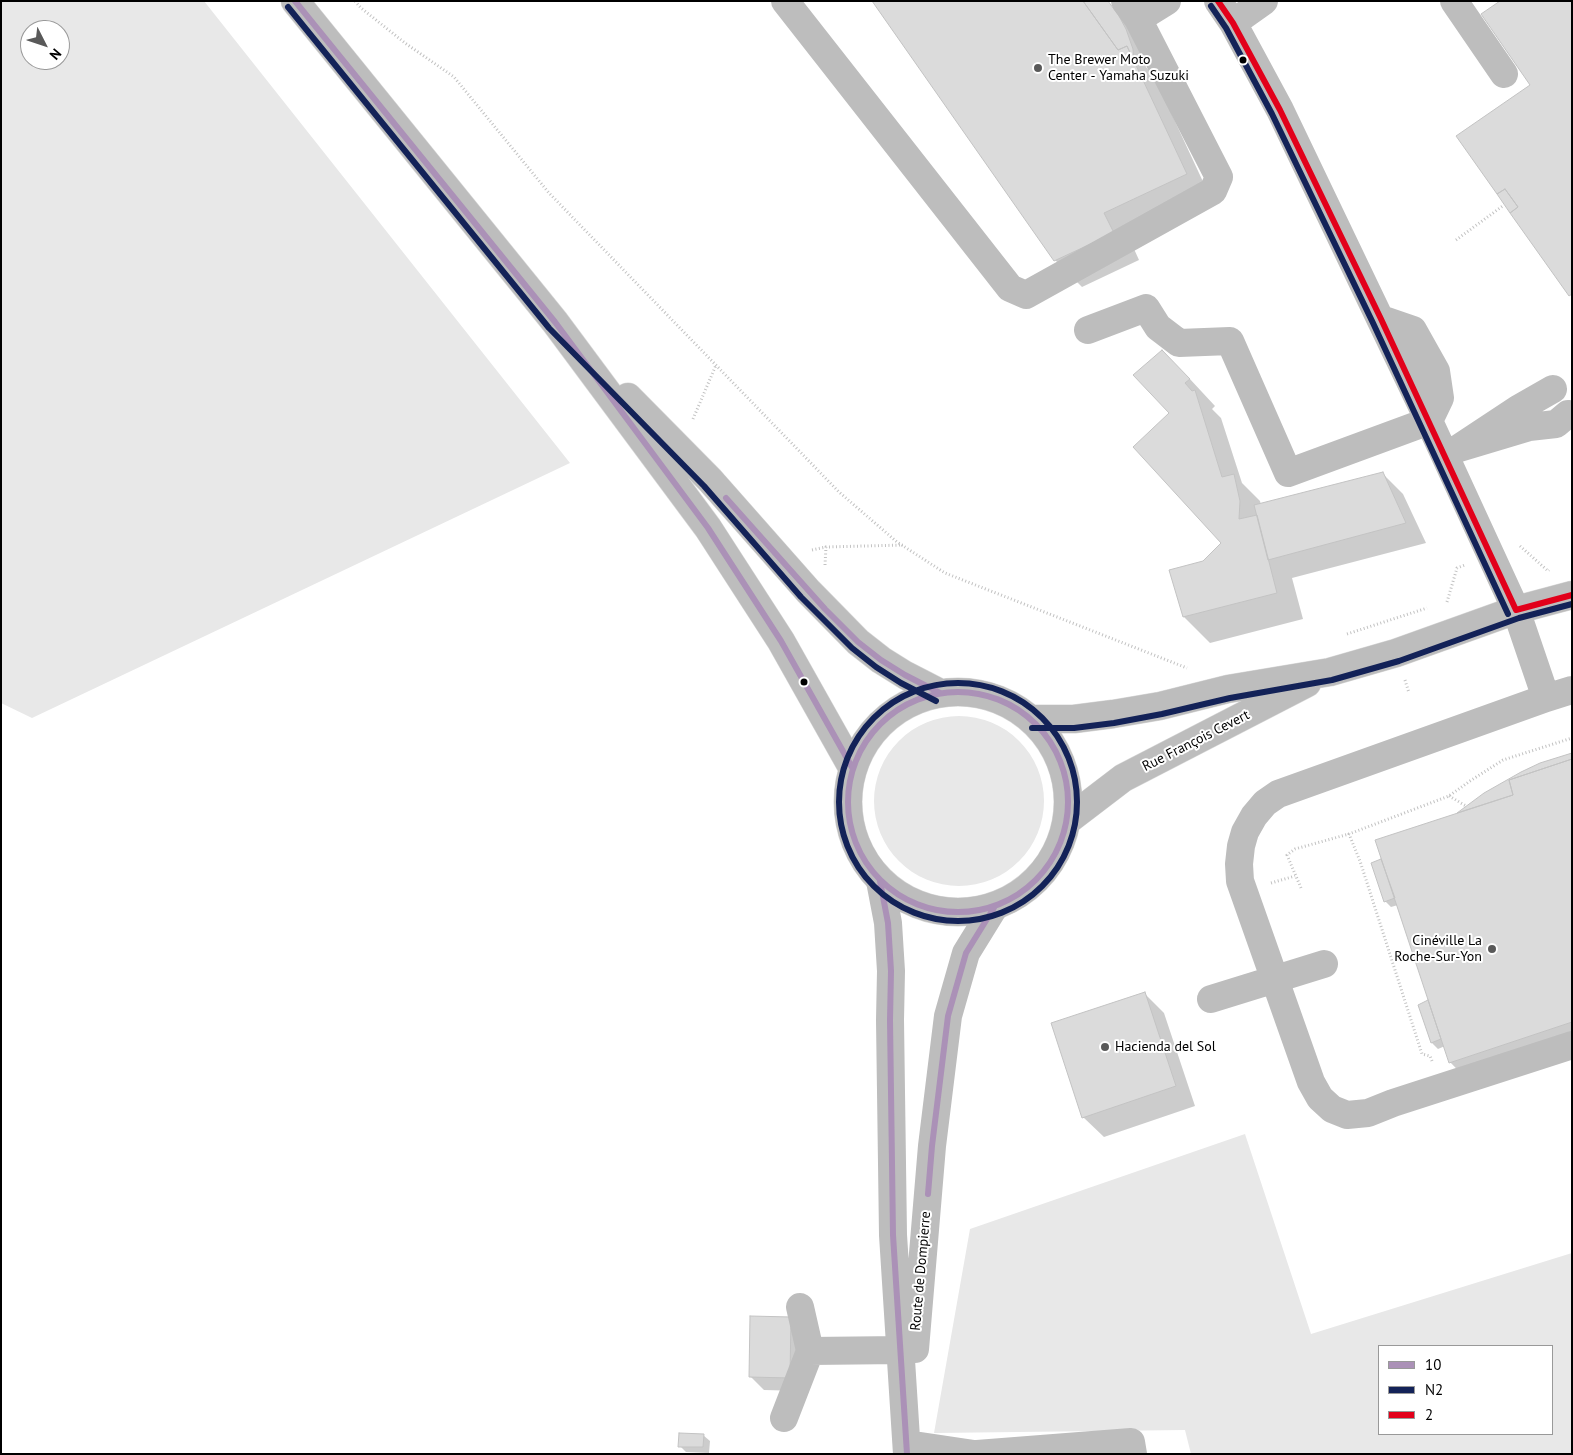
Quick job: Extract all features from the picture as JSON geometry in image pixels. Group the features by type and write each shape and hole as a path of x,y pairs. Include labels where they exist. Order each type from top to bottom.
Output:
{"main road":[{"path":"295,1 555,322 708,528 781,641 853,769"},
{"path":"791,4 1010,288 1026,295 1213,191 1219,178 1132,10 1168,1"},
{"path":"1264,1 1225,12 1280,110 1429,422 1452,453 1516,610 1546,698"},
{"path":"1454,1 1504,74"},
{"path":"1088,330 1146,308 1158,327 1179,343 1230,342 1288,473 1429,422"},
{"path":"555,322 710,480 814,597 858,642 881,660 905,675 940,693"},
{"path":"1452,453 1518,408 1553,389"},
{"path":"1452,453 1529,427 1556,424 1568,414"},
{"name":"Rue François Cevert","path":"1032,719 1074,719 1113,714 1160,706 1228,689 1330,672 1396,653 1516,610 1572,595"},
{"name":"Rue François Cevert","path":"1068,820 1124,778 1330,672"},
{"path":"1572,690 1278,794 1265,803 1254,816 1245,832 1239,864 1240,881 1311,1082 1320,1098 1332,1109 1347,1115 1368,1113 1572,1045"},
{"path":"973,692 1004,701 1032,719 1055,748 1068,782 1068,820 1059,848 1043,873 1021,893 995,906 965,913 934,910 905,900 880,881 862,857 851,829 848,799 853,769 866,741 886,718 911,702 940,693 973,692"},
{"name":"Route de Dompierre","path":"880,881 888,923 891,971 890,1020 894,1235 907,1445"},
{"name":"Route de Dompierre","path":"907,1445 932,1146 948,1016 966,953 995,906"},
{"path":"1211,998 1324,964"},
{"path":"784,1418 810,1351 800,1307"},
{"path":"810,1351 901,1350"},
{"path":"977,1454 1131,1442 1133,1454"},
{"path":"907,1445 974,1454"}],"path":[{"path":"355,1 361,8 405,43 454,77 549,193 839,492 903,545 945,573 1192,670"},
{"path":"1456,240 1504,204"},
{"path":"691,423 716,365"},
{"path":"806,543 812,551 826,547 903,545"},
{"path":"825,566 826,547"},
{"path":"1439,604 1448,601"},
{"path":"1339,636 1430,607"},
{"path":"1301,888 1287,855 1295,849 1349,834 1449,796 1503,760 1572,738"},
{"path":"1449,796 1466,806"},
{"path":"1349,834 1360,861 1422,1054 1430,1056 1441,1088"}],"shaded area":[{"path":"1,1 204,1 570,463 32,718 1,703"},
{"path":"967,716 992,722 1013,735 1025,747 1041,776 1044,801 1043,818 1038,834 1025,855 1013,867 984,883 951,886 926,880 905,867 893,855 877,826 874,793 880,768 893,747 905,735 934,719"},
{"path":"1245,1134 1311,1334 1572,1253 1572,1454 1191,1454 1185,1430 934,1433 970,1229"}],"building":[{"path":"872,1 1083,1 1118,50 1127,46 1187,174 1104,213 1114,233 1054,261"},
{"path":"1083,1 1108,1 1126,29 1133,49 1134,62 1127,46 1118,50"},
{"path":"1500,1 1572,1 1572,294 1569,296 1510,213 1518,207 1505,189 1497,194 1456,136 1530,85 1481,14"},
{"path":"1505,189 1518,207 1510,213 1497,194"},
{"path":"1162,350 1190,379 1185,383 1192,391 1195,390 1222,477 1234,474 1240,501 1239,519 1257,515 1277,593 1183,617 1169,570 1203,561 1221,543 1133,447 1169,413 1133,375"},
{"path":"1383,472 1406,523 1268,560 1254,505"},
{"path":"1572,753 1572,759 1509,780 1513,795 1457,813 1484,793 1521,772 1540,763"},
{"name":"Cinéville La Roche-Sur-Yon","path":"1572,759 1572,1022 1449,1063 1375,840 1513,795 1509,780"},
{"path":"1381,859 1395,898 1384,902 1371,863"},
{"path":"1145,992 1176,1086 1082,1118 1051,1023"},
{"path":"1428,1000 1441,1039 1431,1043 1418,1005"},
{"path":"750,1316 791,1317 790,1378 749,1377"},
{"path":"679,1433 704,1434 703,1447 678,1447"}],"transit line":[{"name":"10","path":"295,1 555,322 708,528 781,641 853,769"},
{"name":"2","path":"1218,1 1233,23 1280,110 1381,319 1516,610"},
{"name":"N2","path":"1211,6 1226,28 1272,114 1373,323 1508,614"},
{"name":"N2","path":"288,7 549,328 704,486 801,597 852,648 876,667 901,683 936,701"},
{"name":"10","path":"726,498 825,609 858,642 881,660 905,675 940,693"},
{"name":"2","path":"1516,610 1572,595"},
{"name":"N2","path":"1032,728 1074,728 1114,723 1230,698 1332,680 1399,661 1519,618 1572,604"},
{"name":"N2","path":"958,683 992,688 1003,692 1024,703 1042,718 1057,736 1068,757 1072,768 1077,802 1072,836 1068,847 1057,868 1042,886 1024,901 1003,912 992,916 958,921 924,916 913,912 892,901 874,886 859,868 848,847 844,836 839,802 844,768 848,757 859,736 874,718 892,703 913,692 924,688 958,683"},
{"name":"10","path":"958,692 979,694 1000,700 1036,724 1060,760 1066,781 1068,802 1066,823 1060,844 1036,880 1000,904 979,910 958,912 937,910 916,904 880,880 856,844 850,823 848,802 850,781 856,760 880,724 916,700 937,694 958,692"},
{"name":"10","path":"880,881 888,923 891,971 893,1235 907,1454"},
{"name":"10","path":"928,1194 948,1016 966,953 995,906"}],"place":[{"name":"The Brewer Moto Center - Yamaha Suzuki","path":"1038,68"},
{"name":"Cinéville La Roche-Sur-Yon","path":"1492,949"},
{"name":"Hacienda del Sol","path":"1105,1047"}]}
